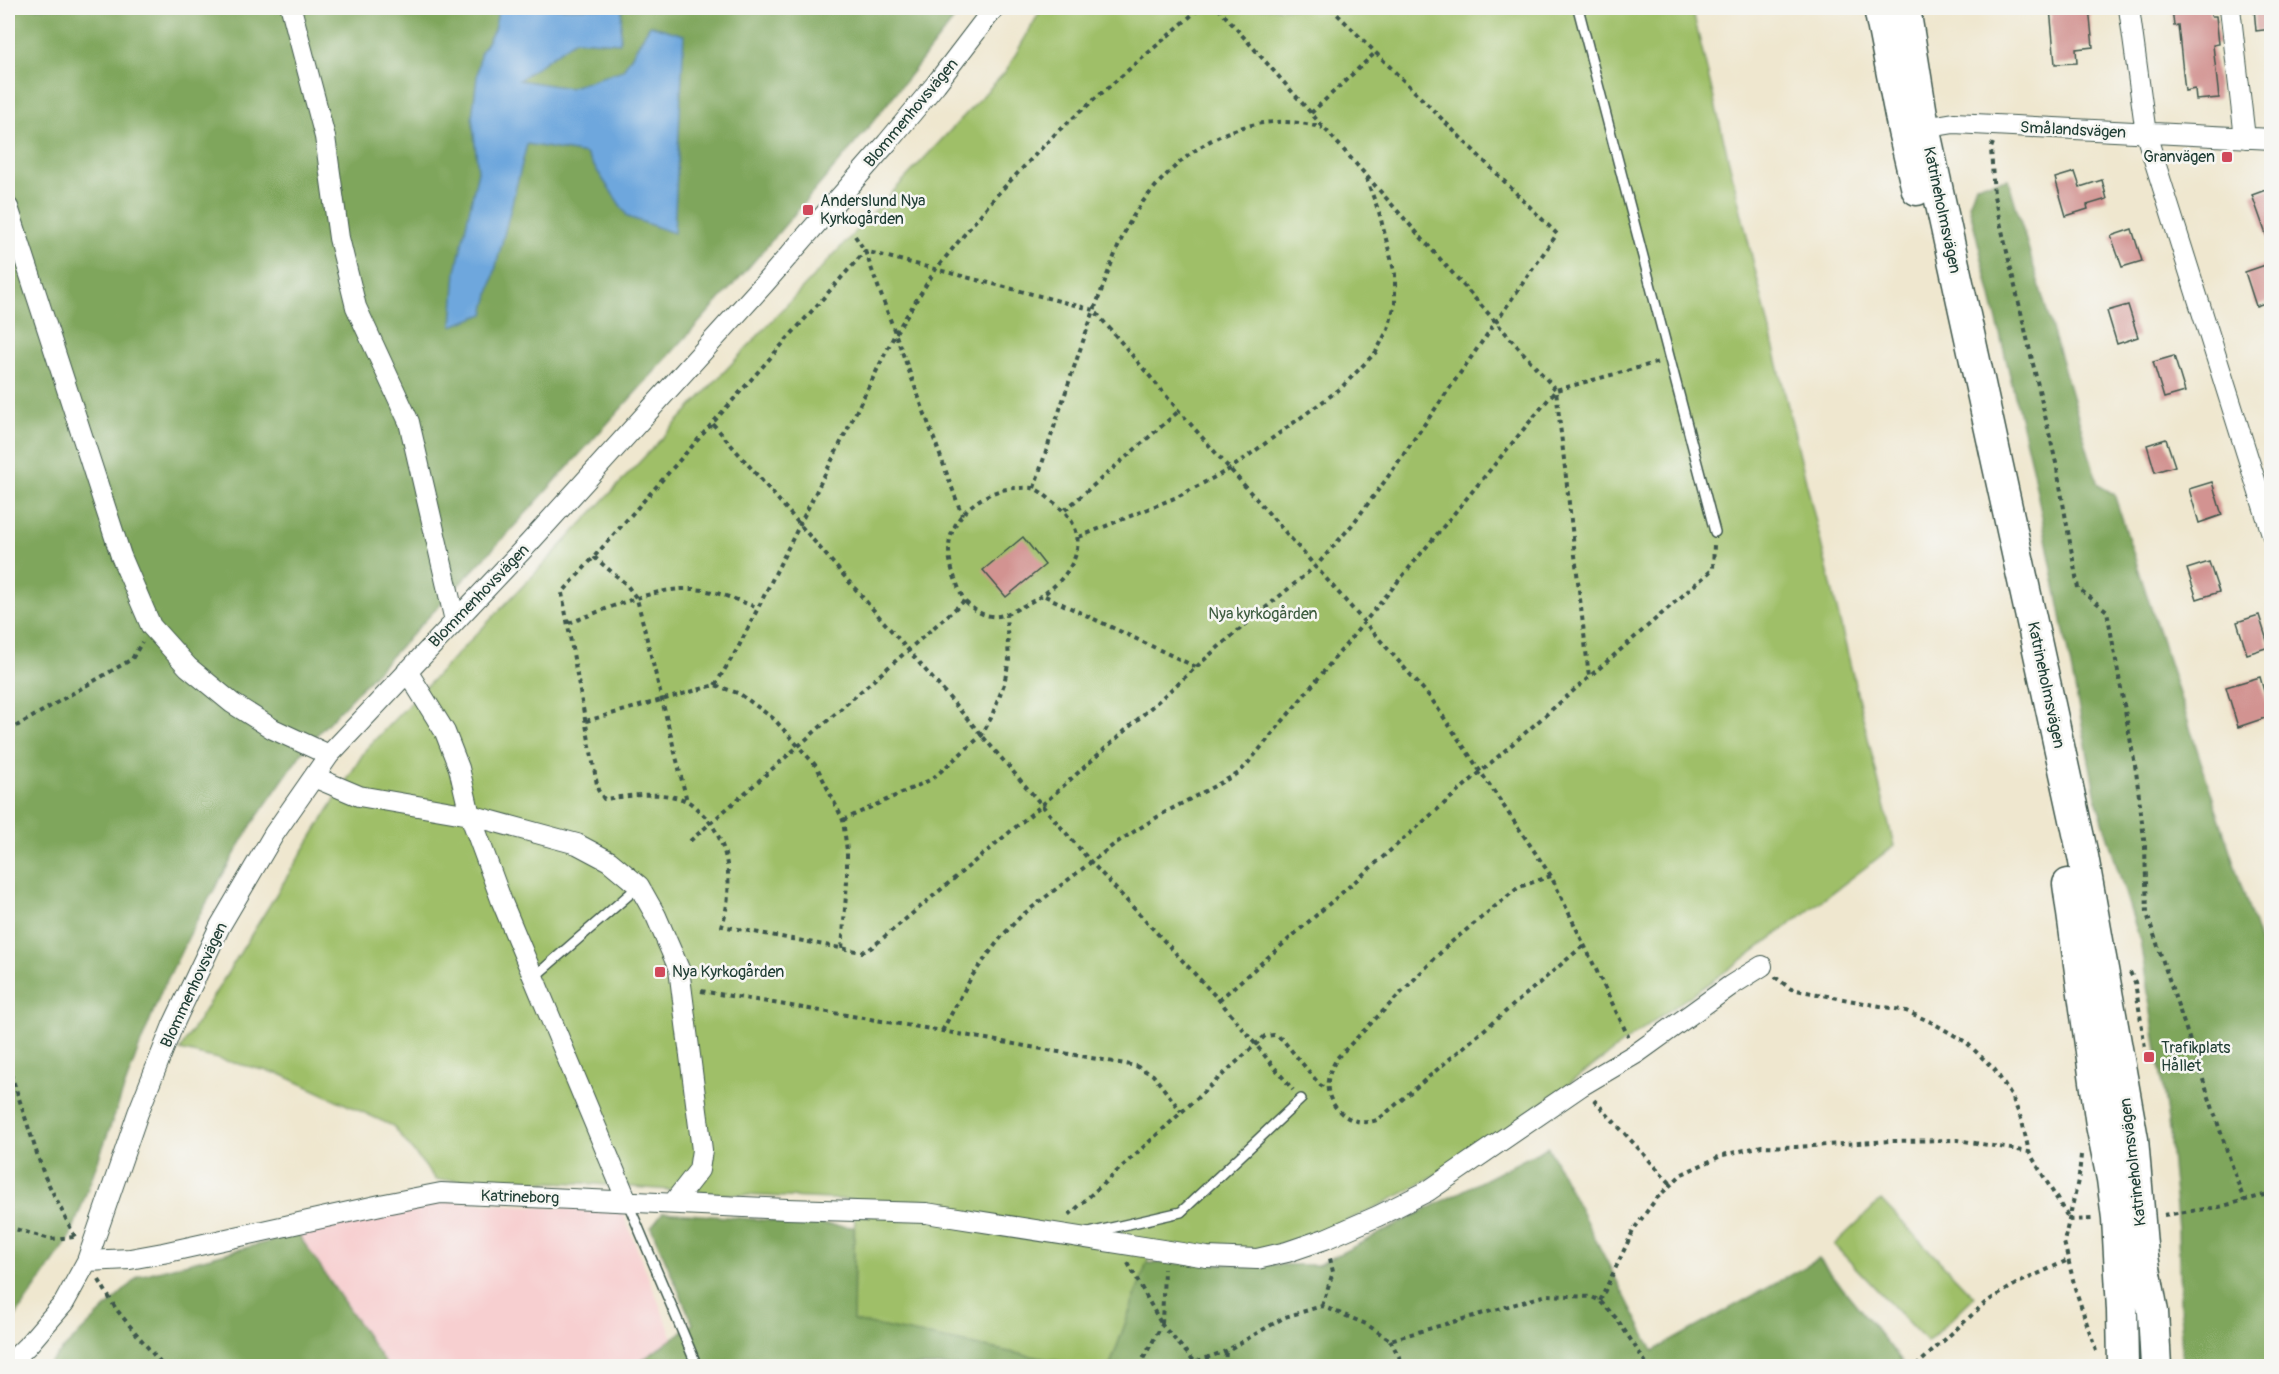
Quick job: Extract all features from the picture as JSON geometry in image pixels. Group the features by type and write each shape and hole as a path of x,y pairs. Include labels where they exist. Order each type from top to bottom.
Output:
{"main road":[{"name":"Katrineholmsvägen","path":"1879,8 1913,129 2083,855 2133,1139 2143,1257 2153,1312 2156,1366"},
{"name":"Katrineholmsvägen","path":"1905,8 1913,129 2035,697 2062,850 2101,1125 2117,1218 2122,1310 2111,1363"}],"street":[{"path":"291,8 325,137 339,238 356,307 409,422 455,621"},
{"name":"Blommenhovsvägen","path":"8,1365 63,1303 87,1261 138,1113 173,1025 220,926 274,834 330,754 531,542 764,284 936,84 994,8"},
{"path":"2129,8 2146,134 2271,534"},
{"path":"2230,8 2244,138"},
{"name":"Smålandsvägen","path":"1913,129 1954,123 2271,139"},
{"path":"8,207 120,556 151,626 188,667 232,703 273,729 330,754"},
{"path":"407,671 446,732 459,768 470,815 502,902 627,1201"},
{"path":"314,777 359,796 470,815 577,844 609,861 639,886 672,949 679,969 702,1150 699,1170 674,1203"},
{"name":"Katrineborg","path":"87,1261 130,1259 162,1254 441,1193 926,1213 1207,1257 1257,1258 1287,1252 1325,1239 1428,1191 1762,966"}],"lane":[{"path":"1578,8 1671,359 1714,532"},
{"path":"533,978 639,886"},
{"path":"1075,1236 1181,1212 1301,1099"},
{"path":"627,1201 697,1366"}],"path":[{"path":"715,685 738,648 895,334 936,269 995,197 1058,131 1200,8"},
{"path":"1218,8 1556,390 1589,677"},
{"path":"865,251 562,594 598,790 604,799 651,794 687,801 710,822 724,849 727,868 729,893 722,926 862,952 871,948 1042,805 1196,667 1317,565 1353,525 1385,481 1557,234 1331,8"},
{"path":"1311,113 1376,52"},
{"path":"1034,488 1094,310 1116,254 1144,200 1175,165 1219,135 1278,121 1301,122 1324,128"},
{"path":"2000,126 1991,148 1994,196 2056,464 2078,588 2107,611 2136,771 2145,846 2147,914 2244,1201"},
{"path":"1079,537 1178,497 1230,468 1340,389 1376,352 1388,329 1395,304 1395,274 1382,223 1365,174"},
{"path":"855,236 865,251 962,514"},
{"path":"865,251 1094,310 1179,411 1431,697 1551,876 1636,1053"},
{"path":"942,1031 972,976 1020,916 1116,843 1162,814 1239,773 1556,390 1671,359"},
{"path":"1065,510 1179,411"},
{"path":"713,424 1091,862 1219,1000 1301,1099"},
{"path":"1006,488 1034,488 1065,510 1074,523 1079,537 1075,559 1045,596 1006,615 992,617 977,613 964,601 952,573 949,548 952,530 962,514 984,496 1006,488"},
{"path":"1219,1000 1713,569 1714,532"},
{"path":"594,558 626,584 637,599 687,801"},
{"path":"569,623 671,589 694,589 718,593 758,608"},
{"path":"1045,596 1196,667"},
{"path":"690,841 964,601"},
{"path":"843,820 932,779 982,735 1004,684 1009,660 1006,615"},
{"path":"8,731 132,659 151,626"},
{"path":"586,721 715,685 740,694 774,719 817,767 843,820 848,881 842,949"},
{"path":"1551,876 1519,887 1449,944 1337,1058 1329,1073 1328,1090 1333,1102 1346,1117 1358,1124 1370,1124 1379,1119 1584,945"},
{"path":"1762,966 1791,989 1906,1011 1933,1023 1966,1042 1995,1070 2012,1097 2022,1121 2029,1152 2069,1220 2064,1242 2068,1260 2111,1363"},
{"path":"681,988 1136,1066 1153,1075 1181,1111"},
{"path":"1050,1232 1265,1036 1274,1035 1282,1040 1320,1085 1328,1090"},
{"path":"8,1065 44,1175 87,1261 116,1309 163,1366"},
{"path":"1581,1086 1671,1184"},
{"path":"1600,1301 1634,1229 1656,1199 1682,1174 1724,1155 1762,1146 1796,1147 1890,1141 1958,1140 2029,1152"},
{"path":"2157,1215 2219,1207 2271,1193"},
{"path":"8,1227 50,1239 75,1237"},
{"path":"1322,1306 1333,1272 1325,1239"},
{"path":"1117,1244 1162,1325 1195,1362 1226,1351 1285,1317 1322,1306 1365,1324 1390,1340 1404,1366"},
{"path":"1139,1366 1162,1325 1165,1251"},
{"path":"1916,1366 1986,1302 2016,1284 2068,1260"},
{"path":"1390,1340 1547,1295 1592,1297 1600,1301 1617,1319 1647,1366"},
{"path":"1225,1366 1226,1351"}],"shaded area":[{"path":"444,1201 622,1211 673,1338 634,1366 387,1366 298,1234"}],"green space":[{"path":"8,8 963,8 864,133 743,274 509,532 308,744 252,824 200,914 161,992 70,1238 8,1327"},
{"name":"Nya kyrkogården","path":"1042,8 1692,8 1894,846 1515,1123 1425,1181 1377,1207 1329,1228 1263,1249 1232,1251 1153,1243 1110,1366 1081,1366 853,1321 855,1200 719,1194 583,1183 436,1180 393,1126 280,1074 180,1050 366,749 544,564 1006,71"},
{"path":"2008,179 2098,485 2114,494 2271,977 2271,1366 2182,1366 2178,1230 2168,1121 2140,941 2097,802 2033,471 1969,205 1976,185"},
{"path":"1548,1147 1653,1351 1819,1259 1906,1366 1110,1366 1147,1263 1318,1265"},
{"path":"1881,1200 1974,1297 1927,1342 1834,1245"},
{"path":"663,1212 854,1227 853,1321 1081,1366 634,1366 693,1324 651,1227"},
{"path":"298,1234 387,1366 46,1366 139,1276"}],"water":[{"path":"499,8 622,8 620,43 575,40 519,80 569,88 623,70 650,25 684,35 674,233 628,217 586,154 527,144 484,314 452,326 456,271 478,171 472,117 480,54 494,30"}],"building":[{"path":"2050,8 2089,8 2093,47 2076,49 2077,63 2055,64"},
{"path":"2172,8 2210,8 2211,16 2216,16 2219,44 2213,45 2219,98 2196,100 2195,89 2185,91 2178,25 2174,26"},
{"path":"2254,8 2271,8 2271,29 2256,31"},
{"path":"2075,172 2080,187 2102,180 2107,199 2087,205 2088,209 2066,216 2055,178"},
{"path":"2271,188 2271,243 2269,243 2252,195"},
{"path":"2132,229 2142,261 2122,267 2111,236"},
{"path":"2271,263 2271,301 2256,306 2245,272"},
{"path":"2128,305 2138,337 2117,344 2107,311"},
{"path":"2174,356 2185,392 2164,398 2153,362"},
{"path":"2166,439 2175,466 2155,472 2147,445"},
{"path":"2212,482 2222,515 2199,523 2189,489"},
{"path":"1023,537 1045,565 1006,597 983,570"},
{"path":"2209,562 2219,592 2197,599 2187,569"},
{"path":"2259,615 2269,647 2247,654 2237,622"},
{"path":"2260,677 2271,716 2238,727 2226,687"}],"place":[{"name":"Granvägen","path":"2227,157"},
{"name":"Anderslund Nya Kyrkogården","path":"808,210"},
{"name":"Nya Kyrkogården","path":"660,972"},
{"name":"Trafikplats Hållet","path":"2149,1057"}]}
